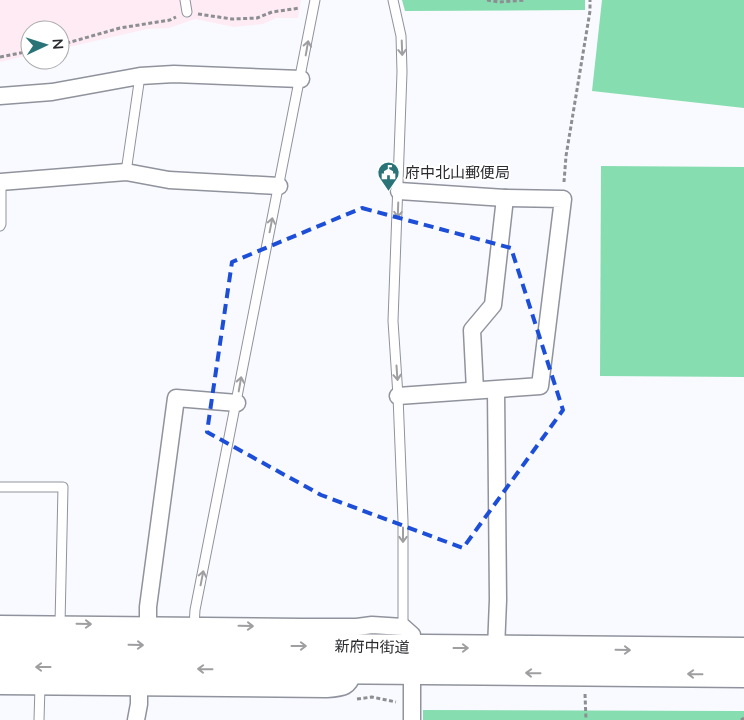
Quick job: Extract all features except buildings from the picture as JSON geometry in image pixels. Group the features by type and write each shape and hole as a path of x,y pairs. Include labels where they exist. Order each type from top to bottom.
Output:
{"main road":[{"name":"新府中街道","path":"0,644 744,651"},
{"name":"新府中街道","path":"0,667 354,671 409,649 744,674"}],"street":[{"path":"0,96 52,92 140,76 174,74 301,79"},
{"path":"0,182 126,172 169,180 279,186"},
{"path":"398,396 540,386 563,199 505,198 399,191"},
{"path":"474,390 472,330 494,305 505,198"},
{"path":"496,390 498,600 496,648"},
{"path":"148,626 148,607 176,398 237,403"},
{"path":"0,624 357,627 372,625 409,649 412,720"},
{"path":"0,686 326,689 346,686 351,681 354,671"},
{"path":"136,720 139,704 139,687"}],"lane":[{"path":"186,0 187,12"},
{"path":"194,626 195,610 301,79 315,0"},
{"path":"393,0 401,36 402,72 393,321 409,649"},
{"path":"126,172 140,76"},
{"path":"0,182 0,226"},
{"path":"0,487 63,487 60,624"},
{"path":"39,720 40,686"}],"path":[{"path":"487,0 499,2 525,0"},
{"path":"563,199 566,156 590,11 590,0"},
{"path":"0,57 20,53"},
{"path":"585,694 586,720"}],"highlighted area":[{"path":"362,208 511,248 563,410 463,548 321,495 207,432 232,262"}],"shaded area":[{"path":"0,0 301,0 298,18 276,18 263,24 234,27 195,19 169,28 147,29 70,47 70,20 20,20 20,57 0,62"}],"green space":[{"path":"402,0 585,0 585,10 405,11"},
{"path":"602,0 744,0 744,108 592,91"},
{"path":"601,166 744,167 744,377 600,376"},
{"path":"423,710 744,711 744,720 423,720"}],"place":[{"name":"府中北山郵便局","path":"389,192"}]}
